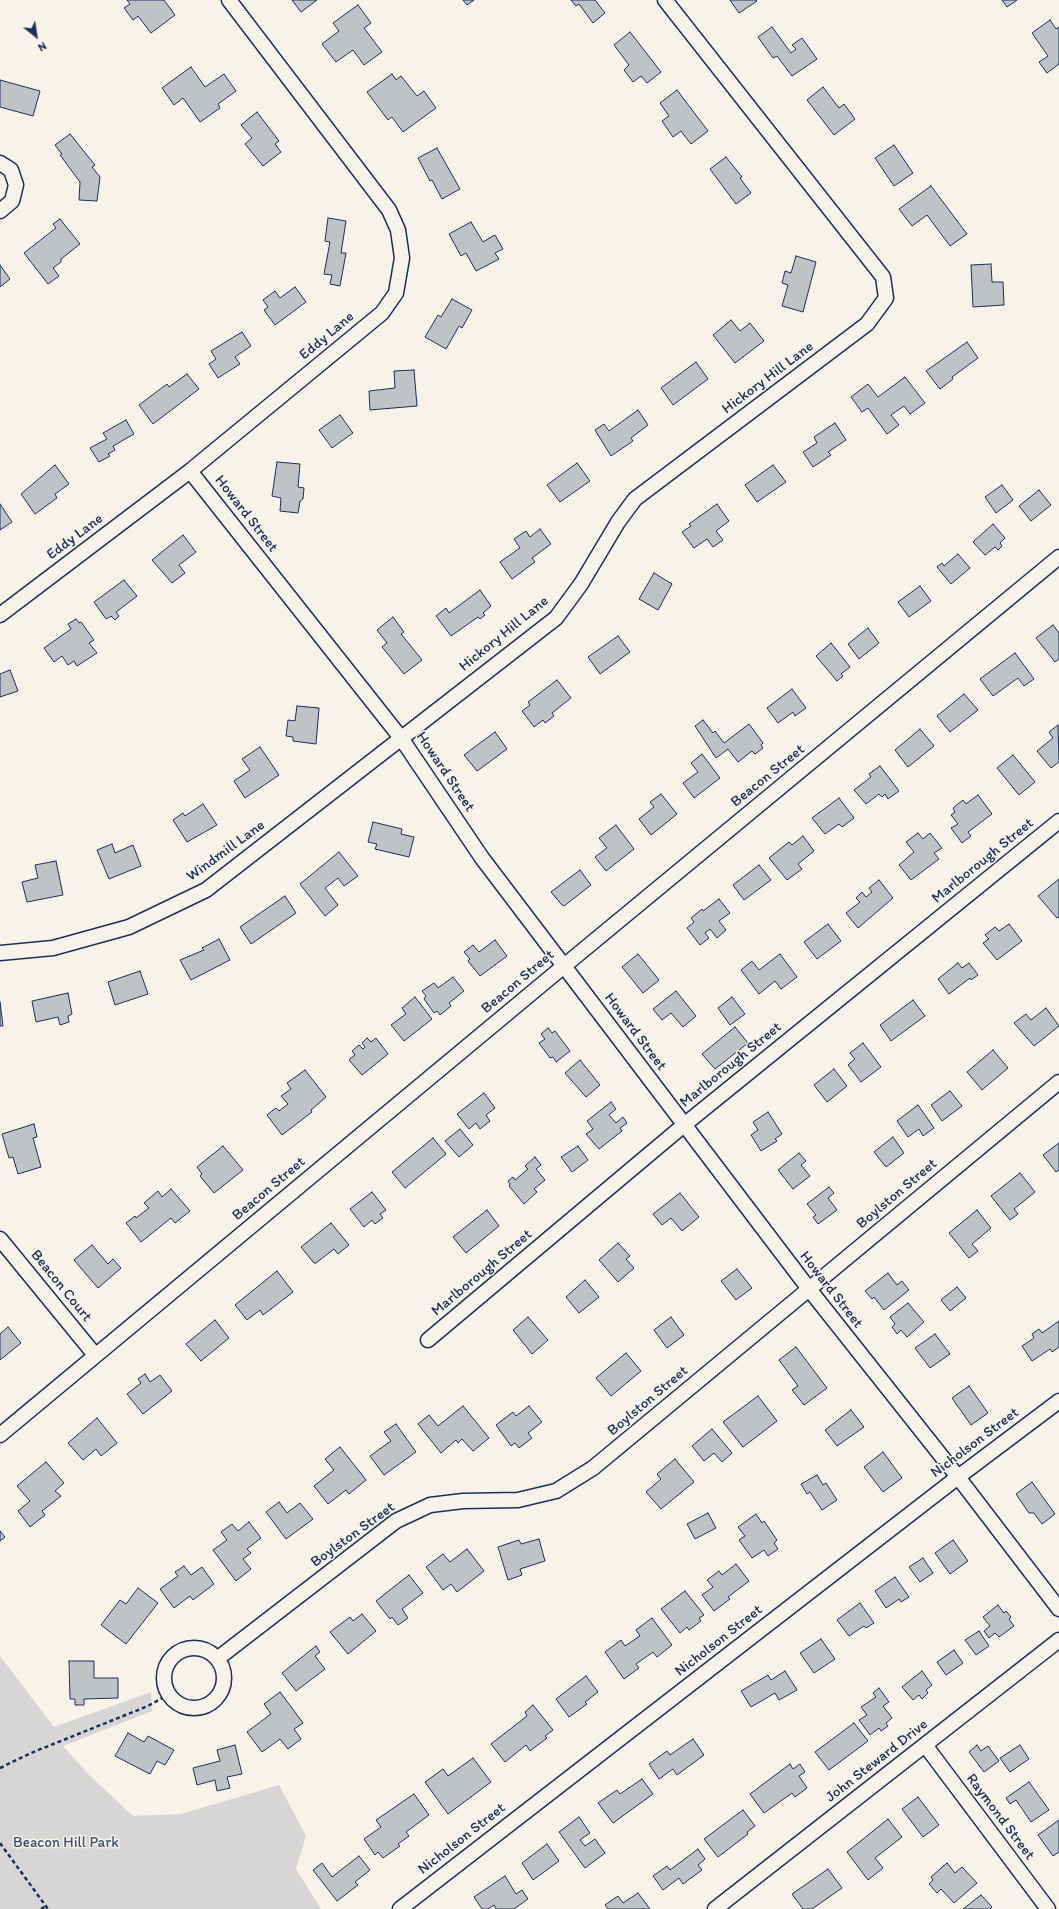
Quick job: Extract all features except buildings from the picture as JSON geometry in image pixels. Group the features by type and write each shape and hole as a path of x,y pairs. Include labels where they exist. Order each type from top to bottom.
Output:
{"street":[{"name":"Eddy Lane","path":"0,616 190,471 382,313 396,293 402,258 398,230 389,210 228,0"},
{"name":"Hickory Hill Lane","path":"401,738 556,618 581,584 618,522 635,499 867,324 886,298 883,277 666,0"},
{"path":"0,163 11,170 16,185 12,201 0,211"},
{"name":"Howard Street","path":"190,471 401,738 482,858 809,1289 958,1477 1059,1610"},
{"name":"Beacon Street","path":"0,1435 1059,557"},
{"name":"Windmill Lane","path":"0,953 53,948 129,927 206,890 401,738"},
{"name":"Marlborough Street","path":"428,1340 684,1125 1059,822"},
{"name":"Boylston Street","path":"217,1659 403,1518 430,1504 463,1501 518,1500 556,1491 593,1468 1059,1082"},
{"name":"Beacon Court","path":"0,1239 95,1355"},
{"name":"Nicholson Street","path":"400,1909 958,1477 1059,1401"},
{"name":"John Steward Drive","path":"715,1909 1059,1640"},
{"path":"193,1648 210,1653 217,1659 222,1668 224,1677 218,1695 211,1702 193,1708 179,1704 169,1694 165,1686 164,1677 170,1660 176,1654 193,1648"},
{"name":"Raymond Street","path":"925,1745 1048,1909"}],"path":[{"path":"0,1768 30,1753 148,1706 169,1694"},
{"path":"0,1843 47,1908 41,1909"}],"green space":[{"name":"Beacon Hill Park","path":"0,1656 54,1727 151,1692 152,1711 63,1746 89,1775 133,1816 181,1814 279,1785 306,1836 296,1869 321,1909 0,1909"}]}
